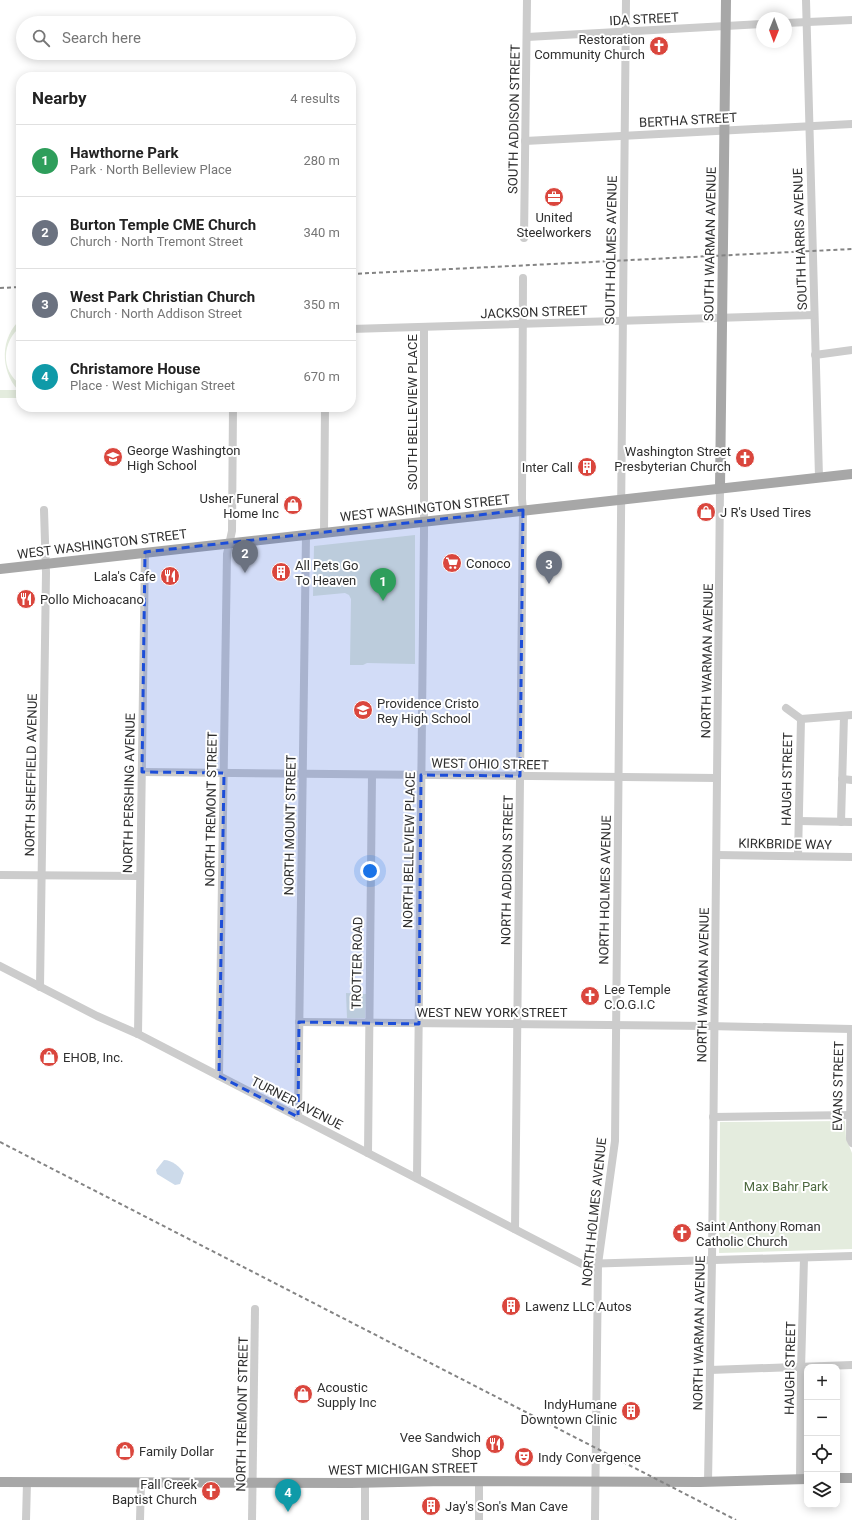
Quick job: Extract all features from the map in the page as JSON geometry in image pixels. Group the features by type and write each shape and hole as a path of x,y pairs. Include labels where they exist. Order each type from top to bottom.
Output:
{"main road":[{"name":"SOUTH WARMAN AVENUE","path":"720,488 726,0"},
{"name":"WEST WASHINGTON STREET","path":"0,569 852,474"},
{"path":"840,1478 852,1478"},
{"name":"WEST MICHIGAN STREET","path":"0,1482 708,1482 804,1479"}],"street":[{"name":"SOUTH ADDISON STREET","path":"524,238 527,0"},
{"name":"SOUTH HOLMES AVENUE","path":"622,499 622,321 626,0"},
{"name":"SOUTH HARRIS AVENUE","path":"806,0 819,477"},
{"path":"792,23 852,20"},
{"name":"IDA STREET","path":"527,37 756,24"},
{"name":"BERTHA STREET","path":"525,141 852,124"},
{"path":"523,278 523,510"},
{"name":"JACKSON STREET","path":"356,329 814,315"},
{"name":"SOUTH BELLEVIEW PLACE","path":"424,327 424,522"},
{"path":"815,355 852,350"},
{"name":"NORTH TREMONT STREET","path":"219,1076 227,554 232,531 233,412"},
{"path":"324,533 325,412"},
{"name":"NORTH WARMAN AVENUE","path":"708,1482 714,1117 720,488"},
{"name":"NORTH HOLMES AVENUE","path":"595,1520 598,1264 614,1148 622,499"},
{"name":"NORTH SHEFFIELD AVENUE","path":"40,987 46,564 44,510"},
{"name":"NORTH ADDISON STREET","path":"515,1229 523,510"},
{"name":"NORTH BELLEVIEW PLACE","path":"417,1178 424,522"},
{"name":"NORTH MOUNT STREET","path":"298,1116 306,535"},
{"name":"NORTH PERSHING AVENUE","path":"138,1034 145,552"},
{"name":"HAUGH STREET","path":"786,708 801,719 798,856"},
{"path":"801,719 848,715 842,779 841,822"},
{"name":"WEST OHIO STREET","path":"142,772 717,778"},
{"name":"TROTTER ROAD","path":"368,1152 372,775"},
{"path":"842,779 852,780"},
{"path":"799,821 852,822"},
{"name":"KIRKBRIDE WAY","path":"717,855 852,857"},
{"path":"0,875 140,876"},
{"name":"TURNER AVENUE","path":"0,966 97,1016 138,1034 582,1264 598,1264"},
{"name":"WEST NEW YORK STREET","path":"299,1022 715,1026 852,1029"},
{"name":"EVANS STREET","path":"852,1029 850,1139 852,1143"},
{"path":"714,1117 851,1115"},
{"path":"598,1264 852,1256"},
{"name":"HAUGH STREET","path":"804,1258 801,1367 804,1479"},
{"name":"NORTH TREMONT STREET","path":"252,1520 255,1309"},
{"path":"710,1370 852,1365"},
{"path":"479,1481 479,1520"},
{"path":"26,1520 27,1482"},
{"path":"140,1520 141,1482"},
{"path":"365,1483 365,1520"}],"highlighted area":[{"path":"523,510 520,776 421,775 419,1024 299,1022 298,1117 219,1076 224,773 142,772 145,552"}],"green space":[{"path":"16,324 16,332 10,340 6,356 9,372 16,381 16,387 8,373 5,354 6,344"},
{"path":"0,390 16,390 16,398 0,398"},
{"path":"415,535 415,664 367,663 363,665 350,665 351,599 349,595 345,593 313,596 314,546"},
{"path":"346,993 366,994 365,1018 347,1018"},
{"name":"Max Bahr Park","path":"845,1121 846,1138 852,1153 852,1249 719,1253 720,1122"}],"water":[{"path":"164,1160 176,1164 184,1173 180,1184 175,1185 157,1174 156,1170"}],"railway":[{"path":"356,274 852,249"},
{"path":"0,288 16,287"},
{"path":"0,1142 736,1520"}],"place":[{"name":"Restoration Community Church","path":"659,46"},
{"name":"United Steelworkers","path":"554,197"},
{"name":"George Washington High School","path":"113,457"},
{"name":"Washington Street Presbyterian Church","path":"745,458"},
{"name":"Inter Call","path":"587,467"},
{"name":"Usher Funeral Home Inc","path":"293,505"},
{"name":"J R's Used Tires","path":"706,512"},
{"name":"Conoco","path":"452,563"},
{"name":"All Pets Go To Heaven","path":"281,572"},
{"name":"Burton Temple CME Church","path":"245,573"},
{"name":"Lala's Cafe","path":"170,576"},
{"name":"West Park Christian Church","path":"549,584"},
{"name":"Pollo Michoacano","path":"26,599"},
{"name":"Hawthorne Park","path":"383,601"},
{"name":"Providence Cristo Rey High School","path":"363,710"},
{"name":"Lee Temple C.O.G.I.C","path":"590,996"},
{"name":"EHOB, Inc.","path":"49,1057"},
{"name":"Saint Anthony Roman Catholic Church","path":"682,1233"},
{"name":"Lawenz LLC Autos","path":"511,1306"},
{"name":"Acoustic Supply Inc","path":"303,1394"},
{"name":"IndyHumane Downtown Clinic","path":"631,1411"},
{"name":"Vee Sandwich Shop","path":"495,1444"},
{"name":"Family Dollar","path":"125,1451"},
{"name":"Indy Convergence","path":"524,1457"},
{"name":"Fall Creek Baptist Church","path":"211,1491"},
{"name":"Jay's Son's Man Cave","path":"431,1506"},
{"name":"Christamore House","path":"288,1512"}]}
